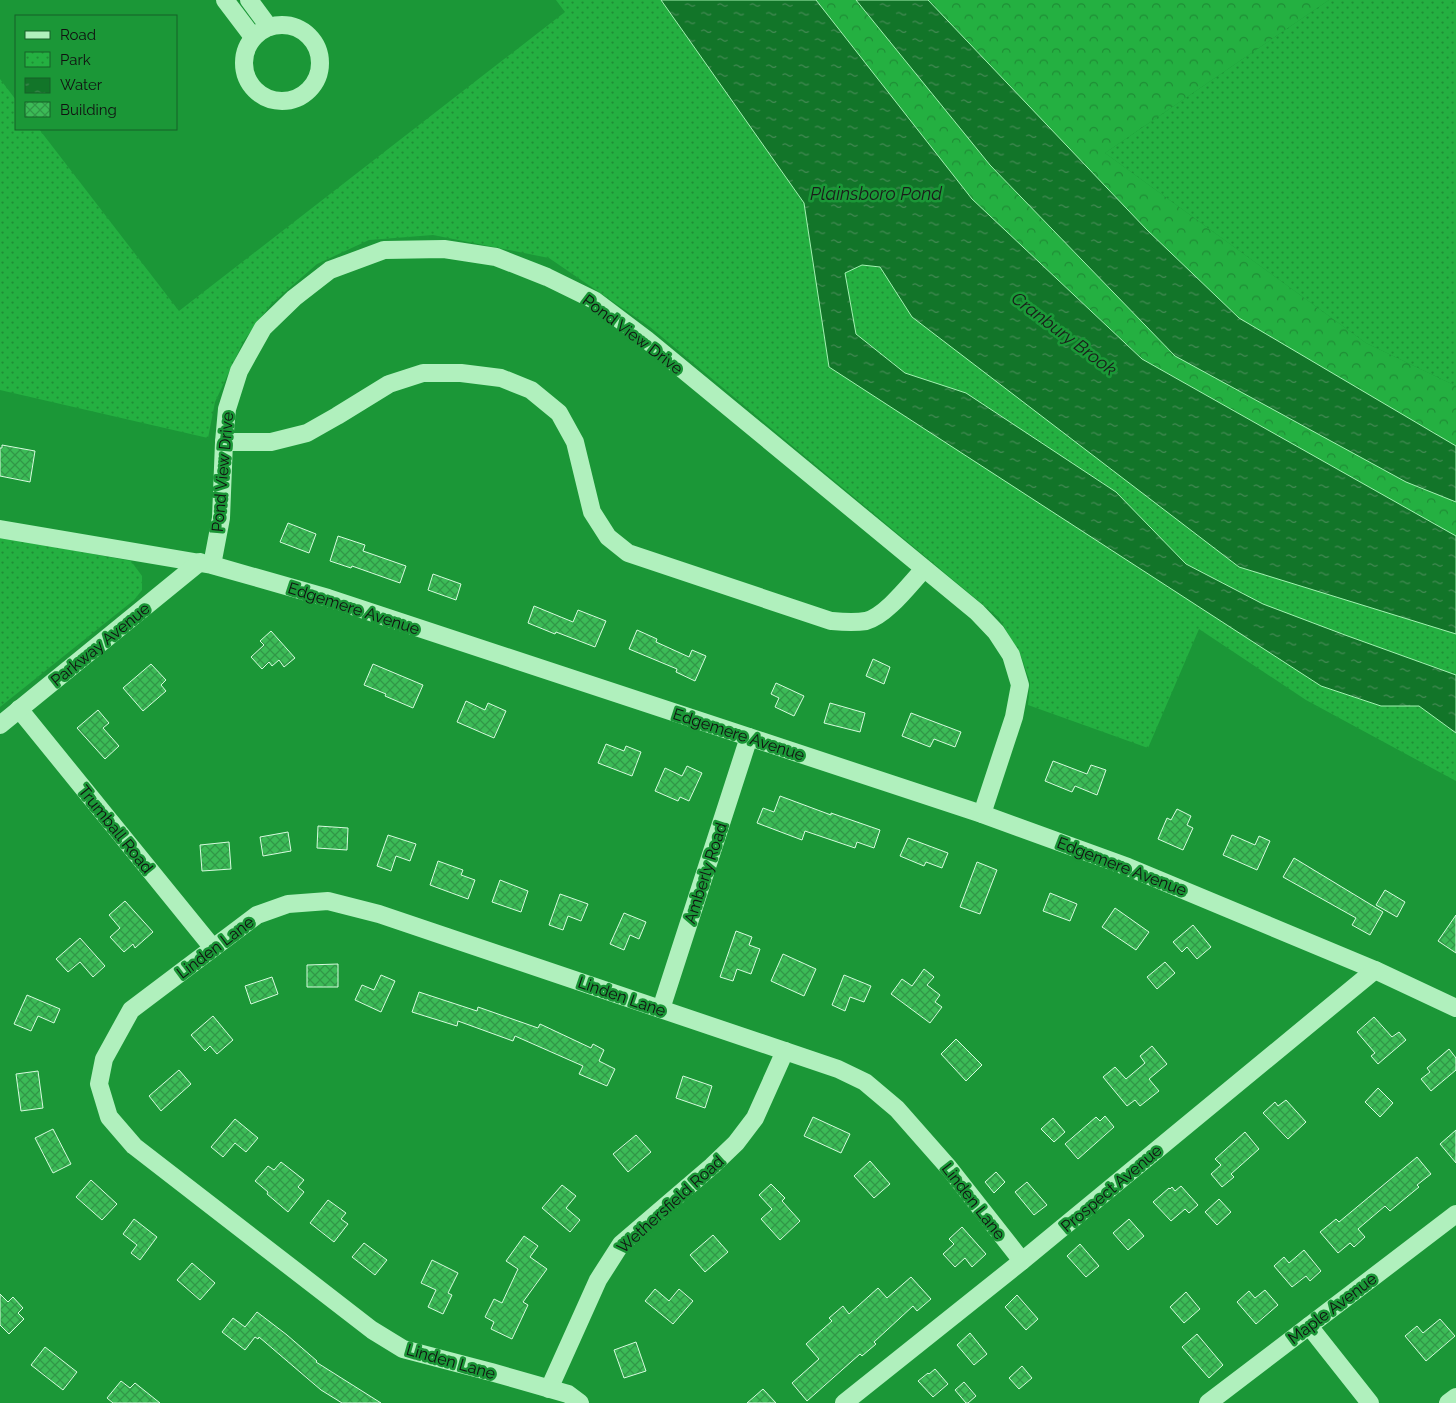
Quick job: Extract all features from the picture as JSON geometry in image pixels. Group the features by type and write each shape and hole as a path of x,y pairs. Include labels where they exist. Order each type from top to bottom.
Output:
{"street":[{"path":"225,0 253,37"},
{"path":"249,0 269,27"},
{"path":"288,25 296,28 310,38 315,45 318,53 319,70 312,86 298,97 279,101 262,95 254,89 245,73 244,54 248,45 260,31 269,27 288,25"},
{"name":"Pond View Drive","path":"206,564 220,518 227,409 239,371 263,328 294,298 330,270 384,250 444,249 496,257 547,277 594,300 647,340 977,612 996,632 1011,655 1020,685 1014,717 982,814"},
{"path":"224,442 271,442 307,433 389,384 423,373 461,373 501,378 531,390 559,414 575,442 592,512 608,537 628,553 831,621 851,623 868,620 890,606 924,569"},
{"name":"Edgemere Avenue","path":"0,529 206,564 328,598 982,814 1128,867 1375,970 1456,1008"},
{"name":"Parkway Avenue","path":"0,725 206,564"},
{"name":"Trumball Road","path":"19,709 212,948"},
{"name":"Amberly Road","path":"660,1009 749,737"},
{"name":"Linden Lane","path":"580,1403 568,1394 404,1349 372,1330 134,1146 109,1117 99,1084 104,1059 131,1010 257,915 288,904 328,901 378,914 838,1069 865,1082 897,1108 949,1168 1022,1261"},
{"name":"Prospect Avenue","path":"844,1403 1022,1261 1375,970"},
{"name":"Wethersfield Road","path":"549,1389 598,1280 620,1244 712,1166 736,1143 755,1118 785,1051"},
{"name":"Maple Avenue","path":"1208,1403 1456,1214"},
{"path":"1309,1326 1370,1403"},
{"path":"1448,1403 1456,1397"}],"green space":[{"path":"556,0 661,0 804,203 829,367 1321,685 1381,706 1419,706 1456,733 1456,781 1306,700 1199,629 1148,748 1028,705 1030,682 1021,656 999,618 650,327 549,258 433,235 369,240 317,264 271,304 243,342 215,402 208,438 0,390 0,79 15,99 15,130 40,130 179,311 565,12"},
{"path":"816,0 856,0 990,165 1175,356 1406,482 1456,502 1456,536 1143,359 972,199"},
{"path":"928,0 1329,0 1105,153 1366,343 1456,386 1456,446 1239,318 1147,230"},
{"path":"1329,0 1456,0 1456,386 1366,343 1105,153"},
{"path":"862,265 880,267 912,317 1239,567 1456,634 1456,675 1263,604 1186,564 1116,492 966,393 905,373 855,334 845,273"},
{"path":"0,537 131,561 142,576 142,590 134,600 0,707"}],"water":[{"name":"Plainsboro Pond","path":"661,0 816,0 972,199 1142,359 1456,536 1456,634 1239,567 912,317 880,267 862,265 845,273 856,334 905,373 966,393 1116,492 1186,564 1263,604 1456,675 1456,733 1419,706 1381,706 1321,686 829,367 804,203"},
{"name":"Plainsboro Pond","path":"856,0 928,0 1147,230 1239,318 1456,446 1456,502 1406,482 1175,356 990,165"}],"building":[{"path":"2,445 35,451 30,482 0,476 0,448 2,448"},
{"path":"288,523 316,534 309,553 280,542"},
{"path":"338,536 365,545 363,551 406,566 400,583 352,566 351,568 330,561"},
{"path":"433,574 461,584 456,600 428,590"},
{"path":"534,606 573,622 578,610 606,621 595,647 528,623"},
{"path":"637,630 657,639 656,642 689,657 692,650 706,656 695,681 676,672 677,669 629,649"},
{"path":"271,631 295,658 284,667 279,660 272,666 269,662 262,669 251,657 264,645 260,641"},
{"path":"873,659 890,667 884,684 866,676"},
{"path":"151,664 166,680 161,685 166,691 143,711 123,688"},
{"path":"373,664 423,685 413,708 364,685"},
{"path":"776,683 804,696 794,716 775,707 779,698 771,694"},
{"path":"466,701 485,710 488,703 506,711 494,738 457,722"},
{"path":"830,703 865,713 860,732 824,723"},
{"path":"98,710 109,723 103,728 119,746 105,759 77,728"},
{"path":"911,713 961,732 955,747 934,739 930,747 902,736"},
{"path":"606,744 624,751 626,746 641,752 632,776 598,763"},
{"path":"1053,761 1087,774 1091,765 1106,770 1097,795 1075,786 1072,792 1045,781"},
{"path":"687,766 702,773 689,801 680,797 678,801 655,791 665,768 682,776"},
{"path":"780,796 831,815 831,813 880,830 874,848 857,842 855,848 805,831 802,840 757,823 763,808 774,812"},
{"path":"1177,809 1191,816 1187,825 1193,828 1183,850 1158,839 1167,818 1171,820"},
{"path":"318,826 348,828 347,850 317,848"},
{"path":"288,832 291,851 263,856 260,837"},
{"path":"388,835 416,844 410,861 396,856 391,871 377,866"},
{"path":"1232,835 1255,845 1259,836 1270,841 1257,870 1223,855"},
{"path":"908,838 948,853 942,868 926,862 924,866 900,856"},
{"path":"229,842 231,869 202,871 200,845"},
{"path":"1294,858 1383,912 1370,935 1352,925 1356,918 1283,877"},
{"path":"438,861 463,870 461,875 475,880 468,899 430,885"},
{"path":"977,862 997,870 980,914 960,907"},
{"path":"500,880 528,891 521,912 492,902"},
{"path":"1385,890 1405,902 1397,917 1376,905"},
{"path":"1050,893 1077,904 1070,921 1043,911"},
{"path":"560,894 588,904 581,921 568,916 563,930 549,925"},
{"path":"125,901 153,932 135,948 133,944 124,952 110,937 120,928 109,915"},
{"path":"1115,908 1149,932 1136,950 1102,927"},
{"path":"624,913 646,922 639,939 630,935 624,950 610,944"},
{"path":"1456,915 1456,953 1438,941"},
{"path":"1193,925 1211,947 1197,959 1187,947 1182,952 1173,942"},
{"path":"736,931 752,937 749,945 760,949 751,974 737,969 733,981 720,977"},
{"path":"80,938 105,966 93,977 80,962 68,972 56,959"},
{"path":"783,954 816,969 804,996 771,981"},
{"path":"1165,962 1175,973 1157,989 1147,977"},
{"path":"338,964 338,987 307,987 307,965"},
{"path":"924,969 934,977 927,985 940,995 935,1002 942,1007 930,1023 891,994 902,979 912,986"},
{"path":"381,975 395,981 381,1012 355,1000 362,985 374,990"},
{"path":"844,975 871,986 864,1002 850,997 845,1011 832,1005"},
{"path":"272,977 278,994 251,1004 245,986"},
{"path":"419,992 477,1011 478,1007 538,1028 540,1024 591,1048 593,1044 604,1050 599,1061 615,1069 607,1086 579,1074 583,1066 515,1036 513,1041 458,1021 457,1026 412,1012"},
{"path":"27,995 60,1009 54,1023 38,1016 31,1031 14,1024"},
{"path":"213,1016 233,1040 217,1054 210,1046 205,1051 191,1035"},
{"path":"1374,1017 1392,1037 1399,1032 1406,1040 1378,1064 1371,1056 1375,1053 1357,1032"},
{"path":"956,1039 982,1065 966,1081 941,1054"},
{"path":"1152,1046 1167,1064 1149,1079 1159,1091 1140,1106 1135,1100 1127,1106 1103,1077 1115,1067 1126,1079 1145,1063 1140,1056"},
{"path":"1449,1049 1456,1058 1456,1070 1431,1091 1421,1079 1430,1072 1427,1068"},
{"path":"179,1070 191,1084 161,1111 149,1096"},
{"path":"38,1071 43,1108 21,1111 16,1074"},
{"path":"683,1076 712,1086 705,1108 676,1098"},
{"path":"1378,1088 1393,1103 1380,1117 1365,1102"},
{"path":"1286,1100 1306,1122 1288,1139 1263,1113 1275,1102 1278,1106"},
{"path":"1105,1116 1114,1127 1078,1159 1065,1144 1096,1117 1100,1121"},
{"path":"813,1117 850,1134 841,1153 804,1136"},
{"path":"1053,1118 1065,1132 1054,1142 1041,1129"},
{"path":"235,1119 258,1138 246,1152 235,1143 223,1157 211,1147"},
{"path":"53,1129 71,1164 53,1173 35,1138"},
{"path":"1456,1130 1456,1163 1440,1144"},
{"path":"1245,1132 1259,1149 1231,1174 1234,1177 1222,1187 1211,1174 1221,1165 1215,1159"},
{"path":"636,1135 651,1152 628,1172 613,1154"},
{"path":"1417,1157 1431,1174 1417,1185 1419,1187 1390,1211 1385,1206 1358,1229 1365,1237 1354,1247 1350,1243 1338,1253 1320,1232 1336,1219 1339,1222"},
{"path":"870,1161 890,1184 874,1198 854,1176"},
{"path":"281,1162 304,1180 298,1187 304,1192 288,1212 255,1181 268,1166 274,1170"},
{"path":"996,1172 1005,1182 994,1193 985,1182"},
{"path":"91,1180 117,1204 102,1220 76,1197"},
{"path":"1027,1182 1047,1205 1034,1215 1015,1192"},
{"path":"771,1184 785,1198 782,1201 800,1221 780,1240 761,1219 772,1209 759,1195"},
{"path":"562,1185 576,1196 566,1208 580,1220 570,1232 542,1208"},
{"path":"1181,1186 1198,1205 1189,1213 1185,1209 1171,1221 1153,1202 1169,1188 1172,1187 1175,1191"},
{"path":"1219,1199 1231,1212 1217,1225 1205,1212"},
{"path":"328,1200 346,1213 341,1219 348,1224 334,1242 310,1223"},
{"path":"134,1219 157,1237 140,1260 131,1253 137,1245 123,1234"},
{"path":"1129,1219 1144,1236 1128,1250 1113,1233"},
{"path":"962,1227 986,1254 972,1267 965,1258 955,1267 943,1254 954,1244 949,1239"},
{"path":"713,1235 728,1252 705,1272 690,1255"},
{"path":"524,1236 538,1246 530,1257 547,1269 523,1302 528,1305 512,1339 491,1329 494,1322 485,1317 494,1299 502,1303 518,1269 506,1261"},
{"path":"364,1243 387,1260 375,1275 352,1257"},
{"path":"1080,1244 1099,1266 1086,1277 1067,1256"},
{"path":"1304,1250 1321,1271 1310,1281 1306,1276 1292,1287 1274,1266 1284,1257 1289,1263"},
{"path":"432,1260 458,1273 448,1293 452,1295 443,1314 428,1307 436,1290 421,1283"},
{"path":"192,1263 215,1283 200,1300 177,1280"},
{"path":"911,1277 931,1299 917,1311 913,1306 874,1342 876,1344 862,1356 860,1354 807,1401 792,1383 819,1359 806,1344 832,1321 829,1318 843,1306 849,1314 878,1288 887,1298"},
{"path":"655,1289 669,1301 679,1289 693,1301 673,1324 645,1301"},
{"path":"1265,1290 1278,1305 1256,1324 1237,1302 1249,1291 1255,1298"},
{"path":"1186,1292 1200,1309 1184,1323 1170,1307"},
{"path":"0,1294 8,1302 13,1297 23,1308 18,1313 24,1319 9,1334 0,1325"},
{"path":"1017,1295 1038,1319 1026,1330 1005,1307"},
{"path":"257,1312 287,1335 316,1362 381,1403 342,1403 321,1390 259,1337 258,1339 255,1337 245,1350 222,1332 233,1318 245,1327"},
{"path":"1440,1319 1455,1336 1426,1361 1405,1336 1417,1326 1423,1333"},
{"path":"970,1333 987,1354 974,1365 957,1345"},
{"path":"1197,1334 1223,1365 1209,1378 1182,1347"},
{"path":"636,1342 646,1371 624,1378 614,1350"},
{"path":"45,1347 77,1372 63,1390 31,1365"},
{"path":"1022,1366 1032,1378 1019,1389 1009,1378"},
{"path":"935,1369 948,1384 933,1397 918,1381"},
{"path":"121,1381 130,1388 135,1383 160,1403 113,1403 107,1398"},
{"path":"964,1382 976,1396 968,1403 955,1390"},
{"path":"763,1389 776,1403 747,1403"}],"water label":[{"name":"Cranbury Brook","path":"1064,334"}]}
